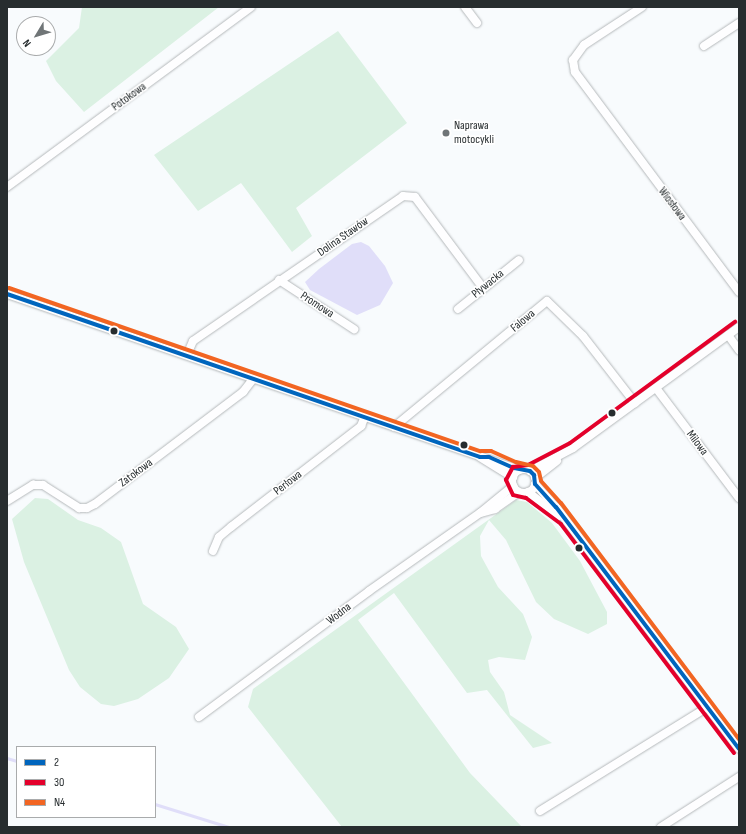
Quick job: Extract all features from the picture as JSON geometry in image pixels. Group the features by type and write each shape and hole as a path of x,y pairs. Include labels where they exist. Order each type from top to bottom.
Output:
{"street":[{"name":"Potokowa","path":"7,187 251,7"},
{"path":"465,7 477,23"},
{"name":"Wiosłowa","path":"642,7 584,46 574,60 574,72 739,292"},
{"path":"704,46 739,24"},
{"name":"Dolina Stawów","path":"187,355 193,341 279,280 403,196 408,195 415,197 483,288"},
{"name":"Pływacka","path":"458,309 519,260"},
{"name":"Promowa","path":"279,280 354,330"},
{"path":"7,294 365,416 480,457 513,482 519,492 528,492 565,520"},
{"name":"Falowa","path":"394,427 547,301 583,336 635,403"},
{"path":"528,492 535,481 562,455 739,327"},
{"path":"728,335 739,350"},
{"name":"Zatokowa","path":"7,501 33,485 43,485 78,508 87,508 96,504 243,392 254,378"},
{"name":"Milowa","path":"656,388 739,498"},
{"name":"Perłowa","path":"213,551 219,537 361,426 365,416"},
{"path":"480,457 489,457 520,470 530,471 562,455"},
{"path":"513,482 520,470"},
{"path":"530,471 535,481 739,749"},
{"name":"Wodna","path":"199,717 369,591 480,513 513,482"},
{"name":"Wodna","path":"480,513 495,508 519,492"},
{"path":"540,811 708,707"},
{"path":"660,827 739,777"}],"green space":[{"path":"82,7 219,7 84,112 56,81 46,61 51,56 56,56 56,51 79,28"},
{"path":"338,31 407,123 296,208 312,236 292,252 241,183 198,211 154,155"},
{"path":"35,498 48,499 78,520 101,528 121,542 143,604 176,627 189,649 169,678 138,699 114,706 101,704 80,687 69,670 24,562 12,519"},
{"path":"516,500 527,502 552,523 580,561 607,612 607,624 588,634 554,619 536,602 506,540 489,520 480,536 481,556 498,587 523,614 532,637 525,660 499,657 488,660 490,672 504,692 510,715 552,743 533,748 487,690 467,693 394,593 358,620 470,773 522,827 342,827 248,707 253,689"}],"water":[{"path":"361,242 369,246 385,266 393,283 380,305 357,315 310,290 305,282 319,269 352,244"}],"waterway":[{"path":"7,758 16,761"},
{"path":"156,804 229,827"}],"transit line":[{"name":"N4","path":"9,288 481,451 491,451 516,462 533,466 539,472 541,481 561,503 739,739"},
{"name":"2","path":"7,294 480,457 489,457 514,468 530,471 534,475 535,484 556,507 739,749"},
{"name":"30","path":"734,753 561,524 526,498 513,495 506,480 513,467 528,465 570,443 735,322"}],"place":[{"name":"Naprawa motocykli","path":"446,133"}]}
